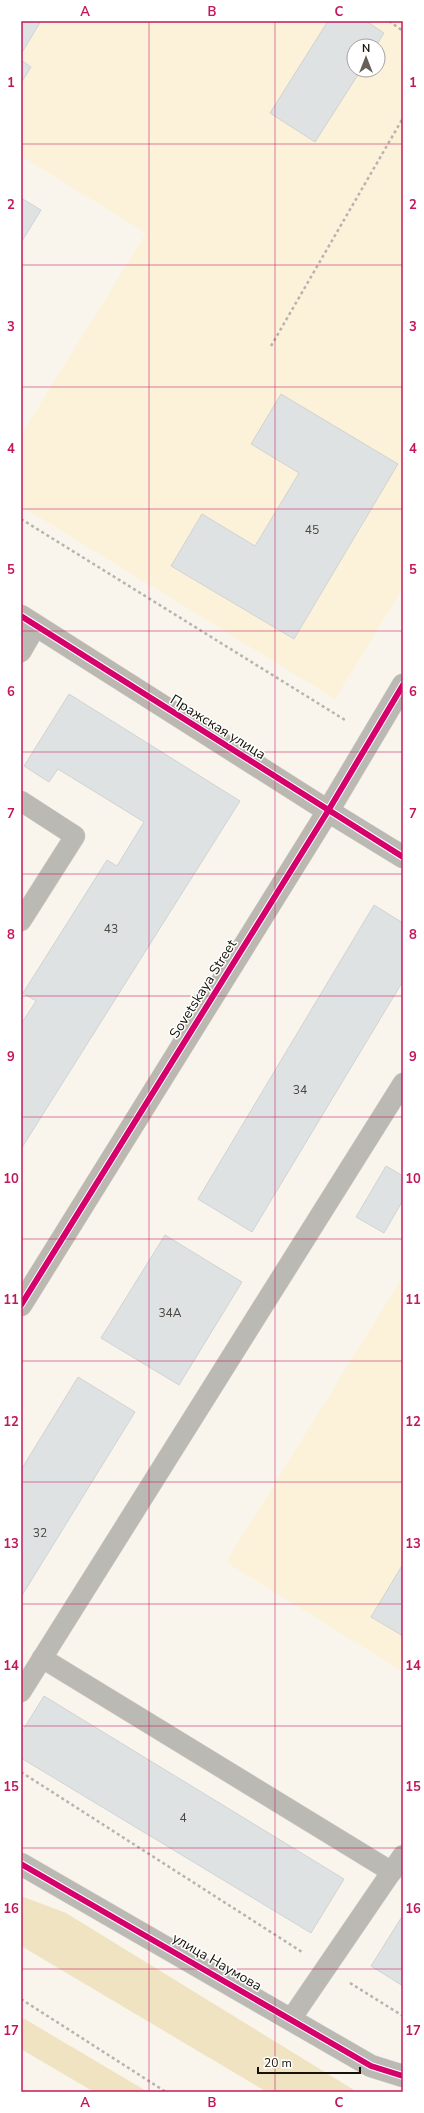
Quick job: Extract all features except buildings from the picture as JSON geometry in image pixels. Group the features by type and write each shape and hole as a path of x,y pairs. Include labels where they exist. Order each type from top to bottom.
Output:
{"street":[{"name":"Пражская улица","path":"29,621 403,857"},
{"name":"Sovetskaya Street","path":"21,1304 328,811 403,685"},
{"name":"улица Наумова","path":"21,1864 371,2066 403,2076"}],"lane":[{"path":"21,652 29,621"},
{"path":"21,801 75,836 21,921"},
{"path":"21,1692 403,1083"},
{"path":"42,1658 392,1872"},
{"path":"291,2019 403,1855"}],"path":[{"path":"389,21 403,31"},
{"path":"271,346 403,118"},
{"path":"21,519 345,720"},
{"path":"21,1772 403,2016"},
{"path":"21,2000 166,2092"}],"shaded area":[{"path":"21,21 403,21 403,588 335,699 21,506 21,435 146,233 21,156"},
{"path":"403,1276 403,1672 226,1562"},
{"path":"21,1896 66,1913 354,2090 352,2092 267,2092 21,1946"},
{"path":"23,2018 148,2092 94,2092 21,2049 21,2021"}],"cycle path":[{"path":"21,616 403,857"},
{"path":"21,1305 328,811 403,685"},
{"path":"21,1864 371,2066 403,2076"}]}
